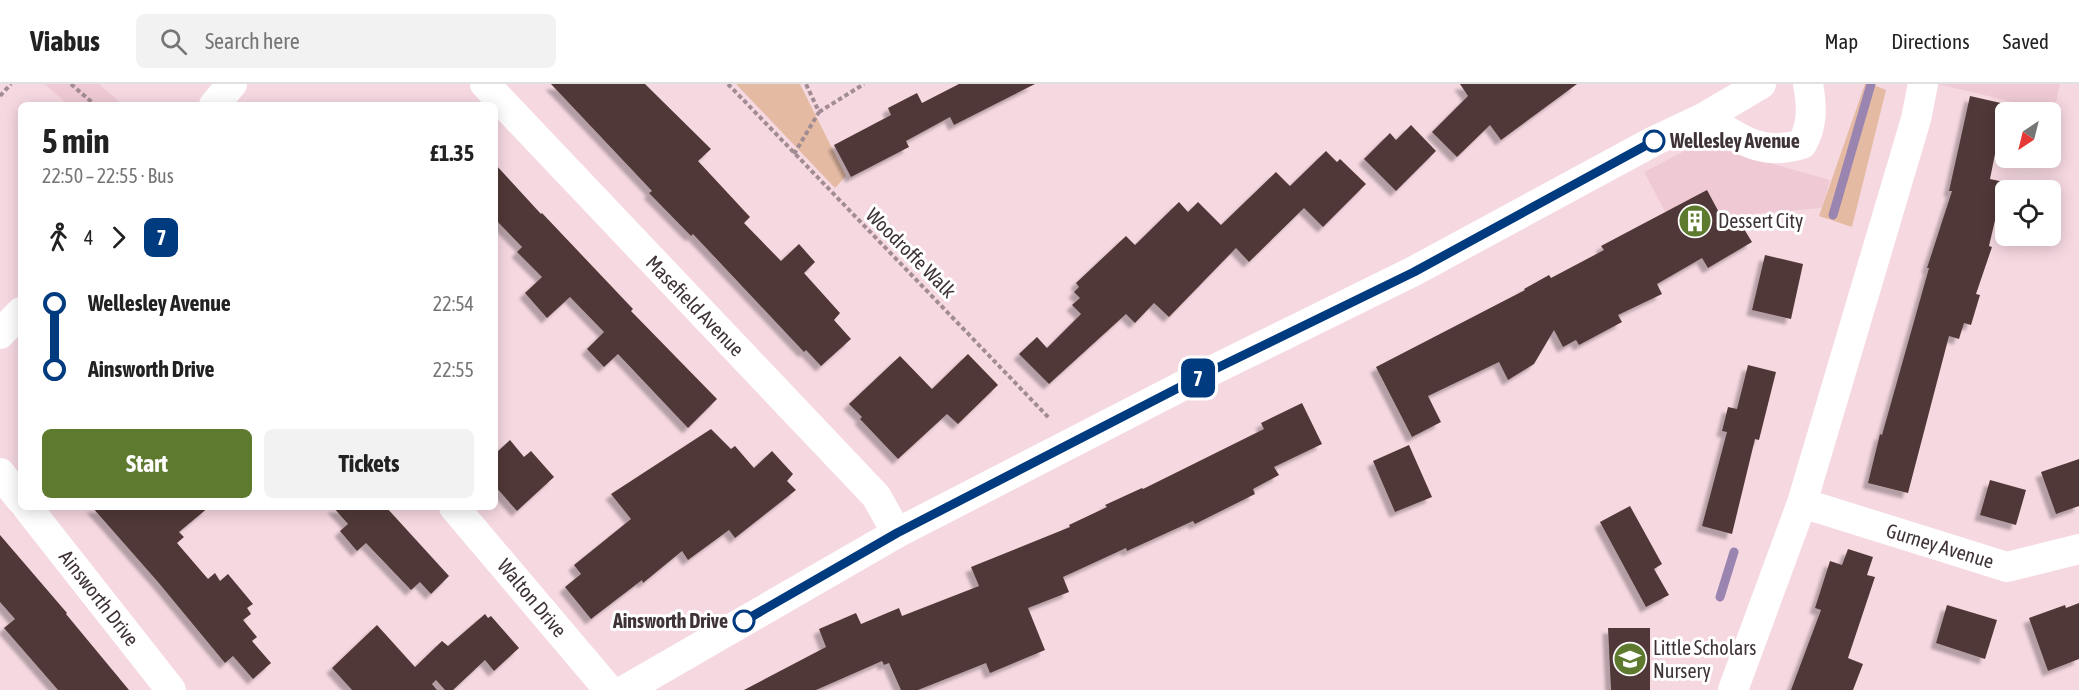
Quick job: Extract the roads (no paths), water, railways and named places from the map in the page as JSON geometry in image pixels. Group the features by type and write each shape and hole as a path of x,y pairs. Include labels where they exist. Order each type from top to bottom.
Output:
{"street":[{"path":"216,102 232,84"},
{"name":"Masefield Avenue","path":"485,84 876,496 897,533"},
{"path":"625,690 897,533 1215,369 1414,272 1654,141 1705,117 1761,84"},
{"path":"1705,117 1746,142 1766,149 1786,149 1802,144 1811,116 1812,105 1808,84"},
{"path":"1733,690 1802,503 1916,119 1923,84"},
{"path":"0,334 18,315"},
{"path":"0,473 18,496"},
{"name":"Gurney Avenue","path":"1802,503 2007,567 2079,549"},
{"name":"Ainsworth Drive","path":"29,510 171,690"},
{"name":"Walton Drive","path":"457,510 609,690"}],"waterway":[{"path":"1833,215 1871,84"},
{"path":"1720,597 1734,552"}],"place":[{"name":"Wellesley Avenue","path":"1654,141"},
{"name":"Dessert City","path":"1695,221"},
{"name":"Ainsworth Drive","path":"744,621"},
{"name":"Little Scholars Nursery","path":"1630,659"}]}
